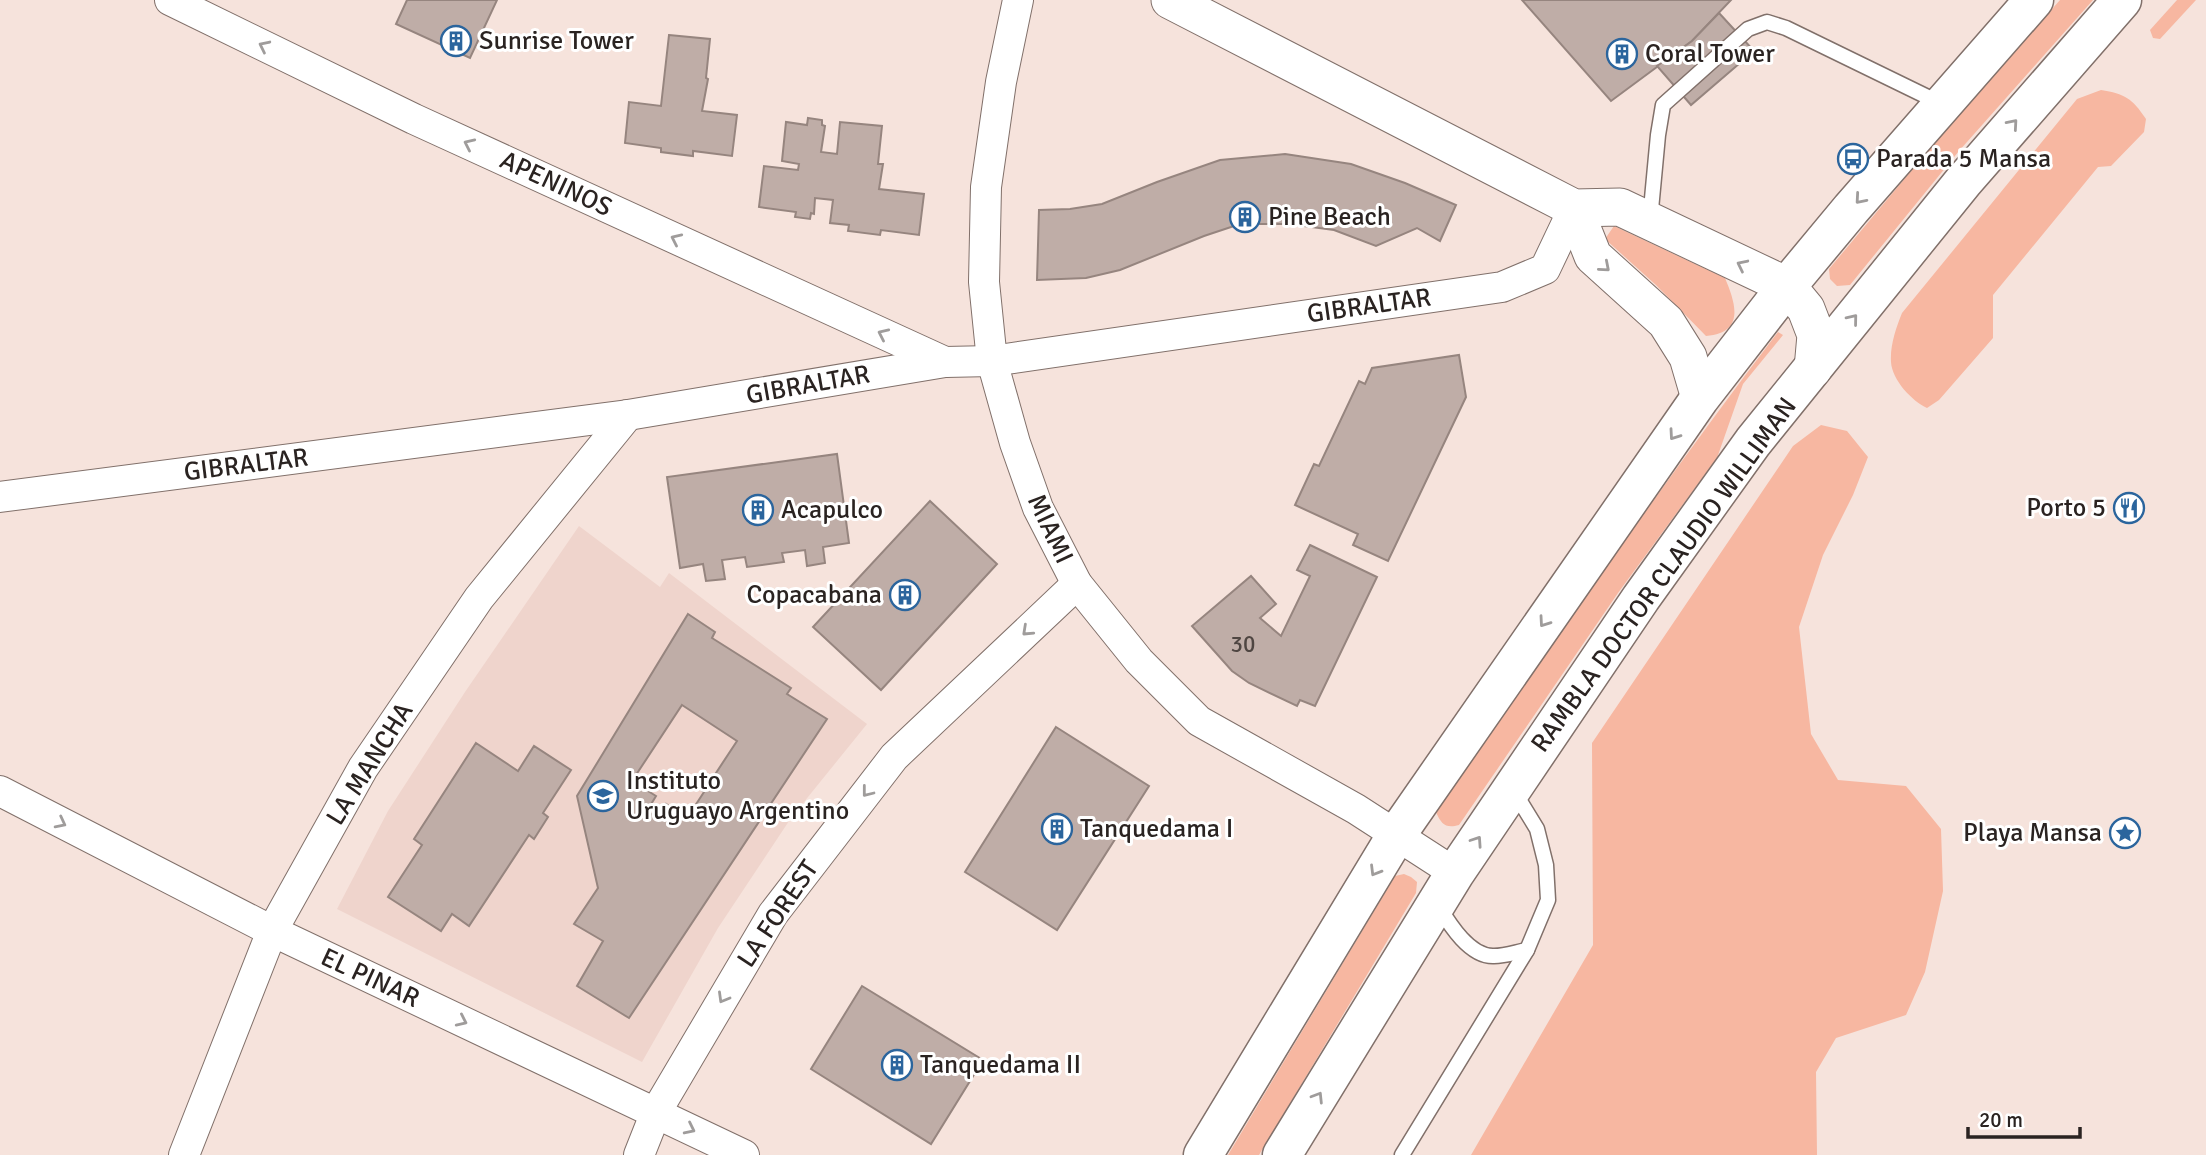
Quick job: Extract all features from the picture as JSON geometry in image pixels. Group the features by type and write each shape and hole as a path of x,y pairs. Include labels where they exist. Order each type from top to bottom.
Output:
{"main road":[{"path":"1203,1155 1397,834 1700,398 1787,286 2034,0"},
{"name":"RAMBLA DOCTOR CLAUDIO WILLIMAN","path":"1282,1155 1446,888 1641,598 1753,442 1963,182 2122,0"}],"street":[{"name":"APENINOS","path":"170,0 414,119 945,362"},
{"name":"MIAMI","path":"1018,0 1001,82 986,187 984,282 992,361 1015,443 1038,508 1077,584 1139,661 1199,721 1397,834 1446,888"},
{"path":"1170,0 1573,208 1620,207 1787,286 1806,309 1816,335 1813,369"},
{"name":"GIBRALTAR","path":"0,497 628,415 945,362 992,361 1502,287 1545,269 1573,208"},
{"path":"1573,208 1594,256 1666,322 1688,357 1700,398"},
{"name":"LA MANCHA","path":"184,1155 272,932 363,768 478,598 628,415"},
{"name":"LA FOREST","path":"639,1155 656,1112 773,914 894,757 1077,584"},
{"name":"EL PINAR","path":"0,791 272,932 744,1155"}],"lane":[{"path":"1650,221 1663,105 1748,29 1767,22 1786,28 1942,104"},
{"path":"1402,1155 1527,950 1548,900 1546,865 1537,830 1513,789"},
{"path":"1446,888 1454,930 1468,946 1492,957 1527,950"}],"shaded area":[{"path":"2060,0 2093,0 1959,151 1850,285 1837,286 1830,279 1829,269 1942,134"},
{"path":"2177,0 2196,0 2160,39 2153,38 2150,30"},
{"path":"2101,90 2122,95 2132,102 2146,119 2144,132 2111,166 2098,167 1993,295 1993,338 1939,400 1927,408 1921,405 1904,389 1892,369 1892,343 1902,313 2077,99"},
{"path":"1614,226 1725,278 1734,307 1732,323 1727,329 1706,336 1656,285 1605,239"},
{"path":"1778,332 1783,335 1743,384 1717,458 1618,593 1459,825 1444,824 1436,812 1647,510"},
{"path":"1821,425 1847,431 1868,457 1853,495 1823,555 1799,627 1811,734 1838,780 1906,786 1941,829 1943,891 1925,972 1906,1015 1836,1038 1816,1072 1817,1155 1471,1155 1593,945 1592,743 1793,446"},
{"name":"Instituto Uruguayo Argentino","path":"579,526 660,587 669,573 867,724 791,818 718,928 642,1062 337,909 388,811 465,692"},
{"path":"1404,874 1417,882 1416,893 1259,1155 1228,1155 1395,876"}],"building":[{"name":"Sunrise Tower","path":"407,0 497,0 470,58 396,24"},
{"name":"Coral Tower","path":"1522,0 1731,0 1692,41 1611,101"},
{"path":"1719,13 1754,51 1691,105 1657,66 1692,41"},
{"path":"669,35 710,39 708,79 702,111 737,115 732,156 693,151 693,156 625,143 629,102 661,106"},
{"path":"808,118 822,120 822,125 825,126 821,152 837,154 840,122 882,126 878,164 883,164 879,189 924,194 919,235 881,230 880,235 848,231 849,225 830,223 833,200 815,198 814,214 811,213 810,219 795,217 796,212 759,207 764,166 798,170 799,164 782,161 786,122 807,125"},
{"name":"Pine Beach","path":"1285,154 1351,164 1456,205 1440,241 1417,228 1376,246 1334,230 1289,224 1240,224 1120,270 1086,278 1037,280 1039,210 1102,204 1220,160"},
{"path":"1459,355 1466,397 1388,561 1353,545 1358,534 1295,505 1314,464 1319,466 1359,381 1365,384 1372,368"},
{"name":"Acapulco","path":"837,454 849,543 823,547 825,563 807,566 805,550 782,553 784,562 747,567 745,557 722,560 725,579 706,581 703,564 680,568 667,477"},
{"name":"Copacabana","path":"930,501 997,564 881,690 813,627"},
{"path":"1310,545 1377,577 1315,706 1300,700 1297,706 1249,683 1232,671 1192,626 1251,576 1276,604 1260,618 1281,636 1310,576 1297,570"},
{"path":"688,614 715,632 712,638 791,688 787,694 827,719 629,1018 577,986 603,941 574,924 598,888 577,796","holes":["682,705 737,741 712,779 705,774 697,787 704,792 687,818 666,804 657,818 647,811 656,796 632,781"]},
{"name":"Tanquedama I","path":"1056,727 1149,786 1057,930 965,872"},
{"path":"476,743 518,771 534,746 571,770 543,813 548,817 534,839 529,835 469,926 452,914 441,931 388,897 422,845 414,839"},
{"name":"Tanquedama II","path":"862,986 983,1060 931,1144 811,1069"}],"place":[{"name":"Sunrise Tower","path":"456,41"},
{"name":"Coral Tower","path":"1622,54"},
{"name":"Parada 5 Mansa","path":"1853,159"},
{"name":"Pine Beach","path":"1245,217"},
{"name":"Porto 5","path":"2129,508"},
{"name":"Acapulco","path":"758,510"},
{"name":"Copacabana","path":"905,595"},
{"name":"Instituto Uruguayo Argentino","path":"603,796"},
{"name":"Tanquedama I","path":"1057,829"},
{"name":"Playa Mansa","path":"2125,833"},
{"name":"Tanquedama II","path":"897,1065"}]}
